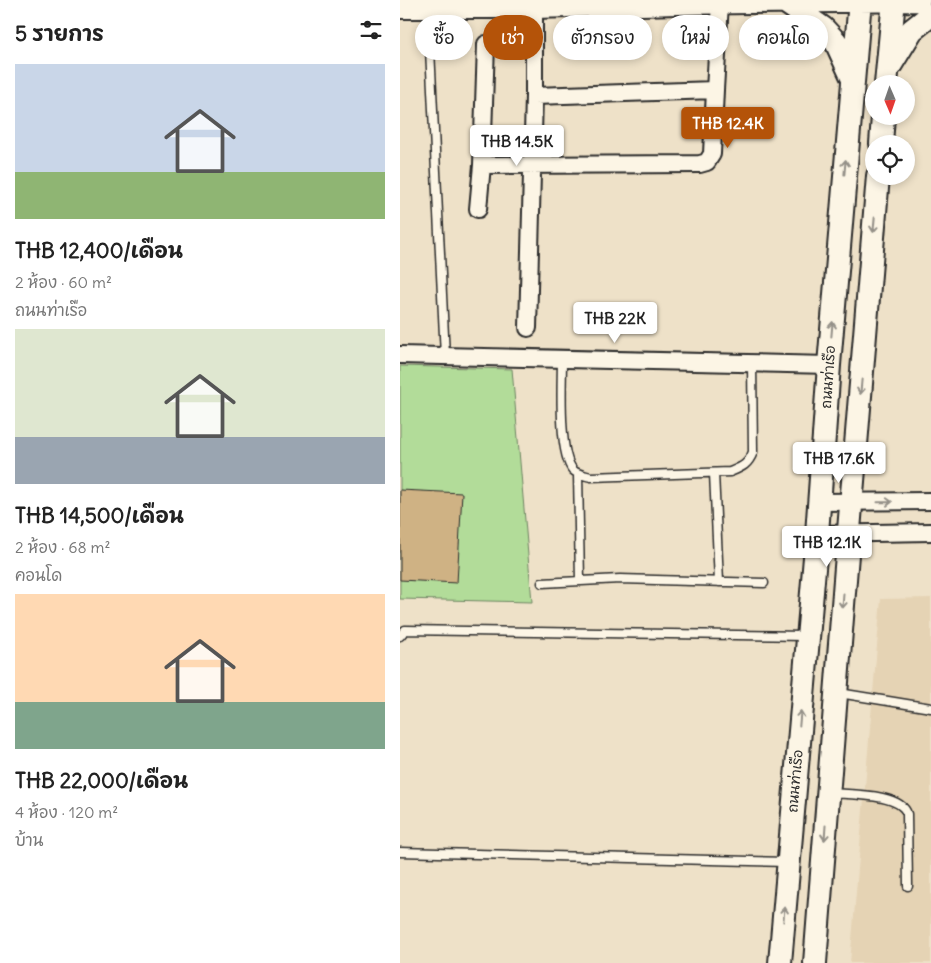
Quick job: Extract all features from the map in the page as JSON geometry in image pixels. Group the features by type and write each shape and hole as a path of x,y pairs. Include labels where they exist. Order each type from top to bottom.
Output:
{"street":[{"path":"886,75 894,0"},
{"path":"400,7 534,7 919,0"},
{"name":"ถนนท่าเรือ","path":"780,963 860,1"},
{"path":"785,2 823,28 836,42 853,78"},
{"path":"482,165 704,163 708,161 712,154 720,3"},
{"path":"528,328 533,166 534,7"},
{"path":"887,75 912,30 931,15"},
{"path":"478,210 482,165 485,60"},
{"path":"534,96 715,90"},
{"path":"815,963 877,185"},
{"path":"400,355 829,364"},
{"path":"819,502 931,501"},
{"path":"817,534 931,532"}],"lane":[{"path":"428,6 445,356"},
{"path":"562,358 562,417 567,460 578,474 596,477 730,472 749,463 753,452 752,363"},
{"path":"714,473 719,582"},
{"path":"578,474 580,581"},
{"path":"542,583 620,578 764,583"},
{"path":"400,636 405,630 807,636"},
{"path":"836,693 931,708"},
{"path":"828,793 880,798 903,806 907,814 908,886"},
{"path":"400,852 788,862"}],"shaded area":[{"path":"931,598 931,963 850,963 881,599"}],"green space":[{"path":"400,366 512,369 532,602 400,599"}],"building":[{"path":"400,490 462,493 457,583 400,580"}]}
